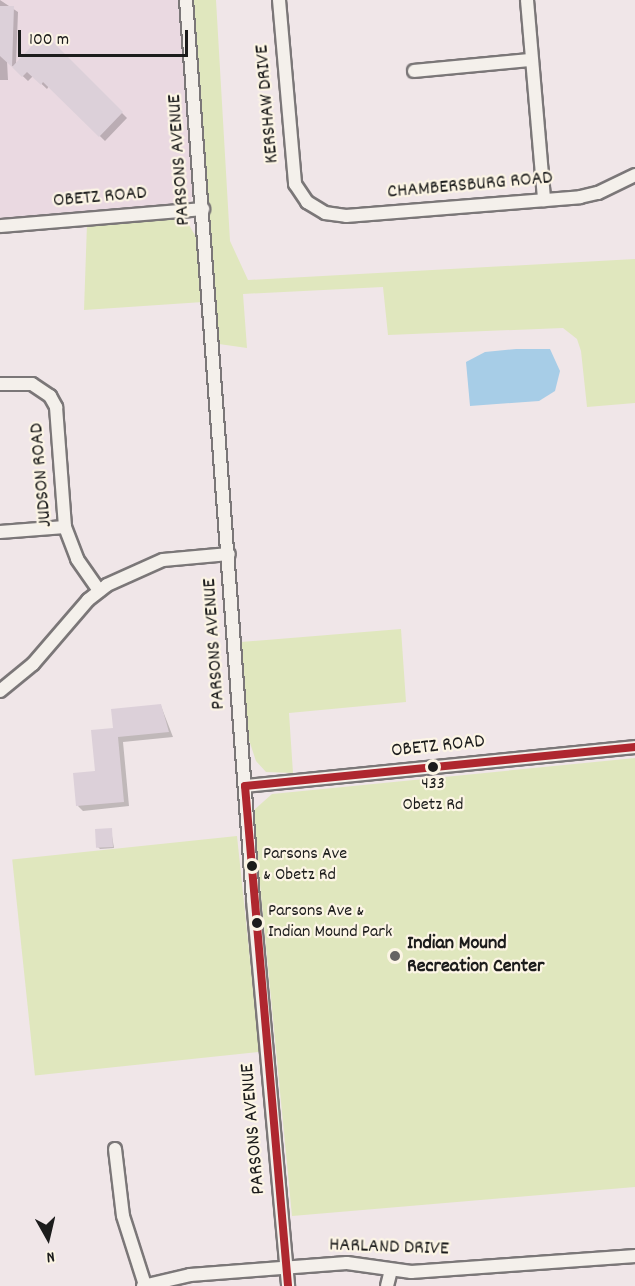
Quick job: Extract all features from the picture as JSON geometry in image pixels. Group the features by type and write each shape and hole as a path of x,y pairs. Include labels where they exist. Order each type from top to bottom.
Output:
{"street":[{"name":"PARSONS AVENUE","path":"186,0 245,786 288,1286"},
{"name":"KERSHAW DRIVE","path":"279,0 291,164 295,184 307,202"},
{"path":"527,0 544,200"},
{"path":"414,71 531,60"},
{"name":"CHAMBERSBURG ROAD","path":"307,202 325,213 346,216 544,200 598,193 635,175"},
{"name":"OBETZ ROAD","path":"0,226 203,209"},
{"name":"JUDSON ROAD","path":"0,384 21,383 41,388 50,396 58,419 65,527 77,559 99,591"},
{"path":"0,532 65,527"},
{"path":"0,691 33,664 99,591 134,571 164,560 229,554"},
{"name":"OBETZ ROAD","path":"245,786 635,747"},
{"path":"114,1149 123,1216 144,1286"},
{"name":"HARLAND DRIVE","path":"144,1286 190,1275 357,1263 391,1270 437,1271 635,1256"},
{"path":"387,1286 391,1270"}],"shaded area":[{"path":"0,0 179,0 194,193 190,202 0,222"}],"green space":[{"path":"192,0 216,0 230,241 248,280 635,259 635,403 587,407 581,351 577,339 563,328 388,335 383,287 243,294 247,348 219,344"},
{"path":"169,218 186,220 199,242 203,302 84,310 87,224"},
{"path":"401,629 406,702 289,713 293,773 266,772 256,761 247,734 241,642"},
{"path":"635,758 635,1187 292,1216 253,811 272,794"},
{"path":"237,836 260,1052 35,1075 12,860"}],"water":[{"path":"550,349 560,371 555,391 539,401 470,406 466,362 485,352"}],"building":[{"path":"0,6 14,6 12,67 0,56"},
{"path":"44,33 123,112 99,137 43,82 41,85 27,72 22,77 12,67"},
{"path":"161,704 169,732 118,737 124,802 76,806 73,773 95,771 91,730 113,728 111,709"},
{"path":"112,828 113,847 96,848 95,829"}],"transit line":[{"path":"245,786 635,747"},
{"path":"245,786 288,1286"}],"place":[{"name":"433 Obetz Rd","path":"433,767"},
{"name":"Parsons Ave & Obetz Rd","path":"252,866"},
{"name":"Parsons Ave & Indian Mound Park","path":"257,923"},
{"name":"Indian Mound Recreation Center","path":"395,956"}]}
